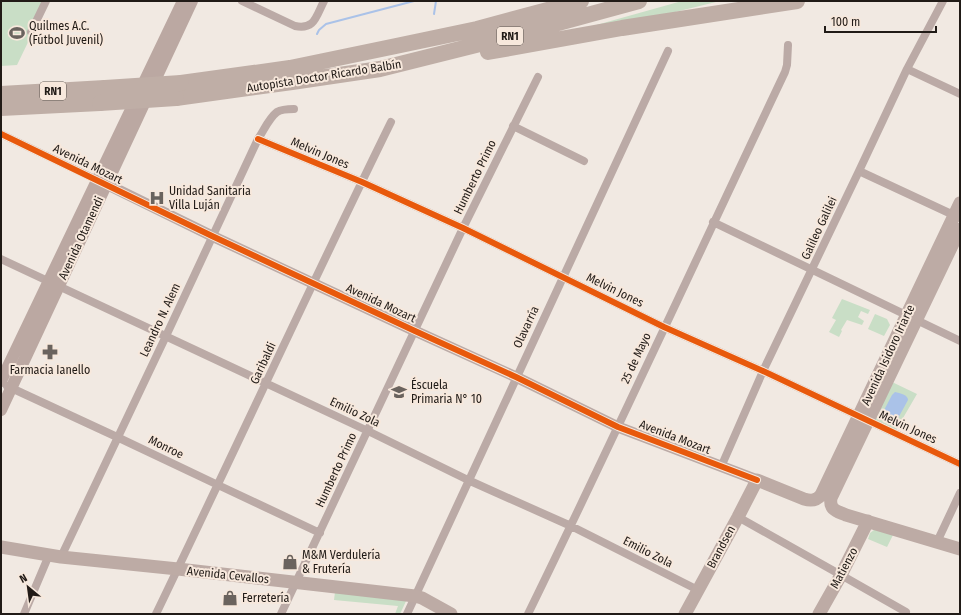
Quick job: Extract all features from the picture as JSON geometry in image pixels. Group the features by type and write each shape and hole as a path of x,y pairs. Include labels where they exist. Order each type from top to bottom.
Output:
{"highway":[{"path":"476,29 557,1"},
{"name":"Autopista Doctor Ricardo Balbín","path":"178,90 476,29 581,1"},
{"name":"Autopista Doctor Ricardo Balbín","path":"1,108 103,95 284,83 380,69 492,41 639,1"},
{"path":"380,69 494,51 622,28 798,1"},
{"name":"Autopista Doctor Ricardo Balbín","path":"1,94 103,95"}],"main road":[{"name":"Avenida Otamendi","path":"1,410 4,384 54,284 102,182 183,1"},
{"name":"Avenida Otamendi","path":"102,182 192,1"},
{"name":"Avenida Isidoro Iriarte","path":"868,521 835,510 831,504 831,498 864,419 912,318 957,217 960,203"},
{"name":"Avenida Isidoro Iriarte","path":"912,318 960,229"},
{"name":"Avenida Isidoro Iriarte","path":"810,501 817,499 821,494 864,419"},
{"name":"Avenida Mozart","path":"757,480 810,501"},
{"name":"Brandsen","path":"686,614 757,480"},
{"path":"868,521 960,549"},
{"name":"Matienzo","path":"819,614 841,575 868,521"},
{"name":"Avenida Cevallos","path":"1,547 55,556 415,596 422,598 450,614"}],"street":[{"path":"31,32 46,1"},
{"path":"242,1 295,26 302,27 309,26 313,22 324,1"},
{"name":"Galileo Galilei","path":"721,467 763,371 907,69 943,1"},
{"name":"25 de Mayo","path":"528,614 618,427 713,222 785,72 787,65 788,45"},
{"name":"Olavarría","path":"406,614 668,51"},
{"path":"907,69 960,94"},
{"name":"Humberto Primo","path":"281,614 464,228 538,77"},
{"name":"Leandro N. Alem","path":"24,614 117,437 258,139 271,119 278,112 286,109 294,109"},
{"name":"Garibaldi","path":"156,614 391,122"},
{"path":"513,126 584,161"},
{"name":"Avenida Mozart","path":"1,134 212,236 516,377 618,427 757,480"},
{"name":"Melvin Jones","path":"258,139 362,182 464,228 664,327 763,371 960,464"},
{"path":"859,171 957,217"},
{"path":"713,222 960,341"},
{"name":"Emilio Zola","path":"1,258 368,431 468,480 571,526 698,590"},
{"name":"Monroe","path":"4,384 320,533"},
{"path":"937,542 960,493"},
{"path":"738,517 906,612"}],"green space":[{"name":"Quilmes A.C. (Fútbol Juvenil)","path":"1,1 48,1 17,65 1,66"},
{"path":"682,1 720,1 667,14 582,29"},
{"path":"842,299 870,310 868,314 861,311 858,317 864,321 862,325 847,320 839,337 829,332 836,320 832,318"},
{"path":"875,314 887,319 890,325 884,336 868,329"},
{"path":"892,382 917,394 896,430 877,422 875,419"},
{"path":"874,530 893,535 887,547 868,539 870,533"},
{"path":"335,592 407,599 400,614 395,614 398,606 334,600"}],"water":[{"path":"895,392 905,396 908,400 894,423 881,419 881,416"}],"waterway":[{"path":"317,34 326,24 414,1"},
{"path":"434,14 436,1"}],"cycle path":[{"path":"1,134 212,236 516,377 618,427 757,480"},
{"path":"258,139 362,182 463,228 664,327 763,371 960,464"}],"place":[{"name":"Quilmes A.C. (Fútbol Juvenil)","path":"17,33"},
{"name":"Unidad Sanitaria Villa Luján","path":"157,198"},
{"name":"Farmacia Ianello","path":"50,352"},
{"name":"Éscuela Primaria N° 10","path":"399,392"},
{"name":"M&M Verdulería & Frutería","path":"290,562"},
{"name":"Ferretería","path":"230,598"}]}
